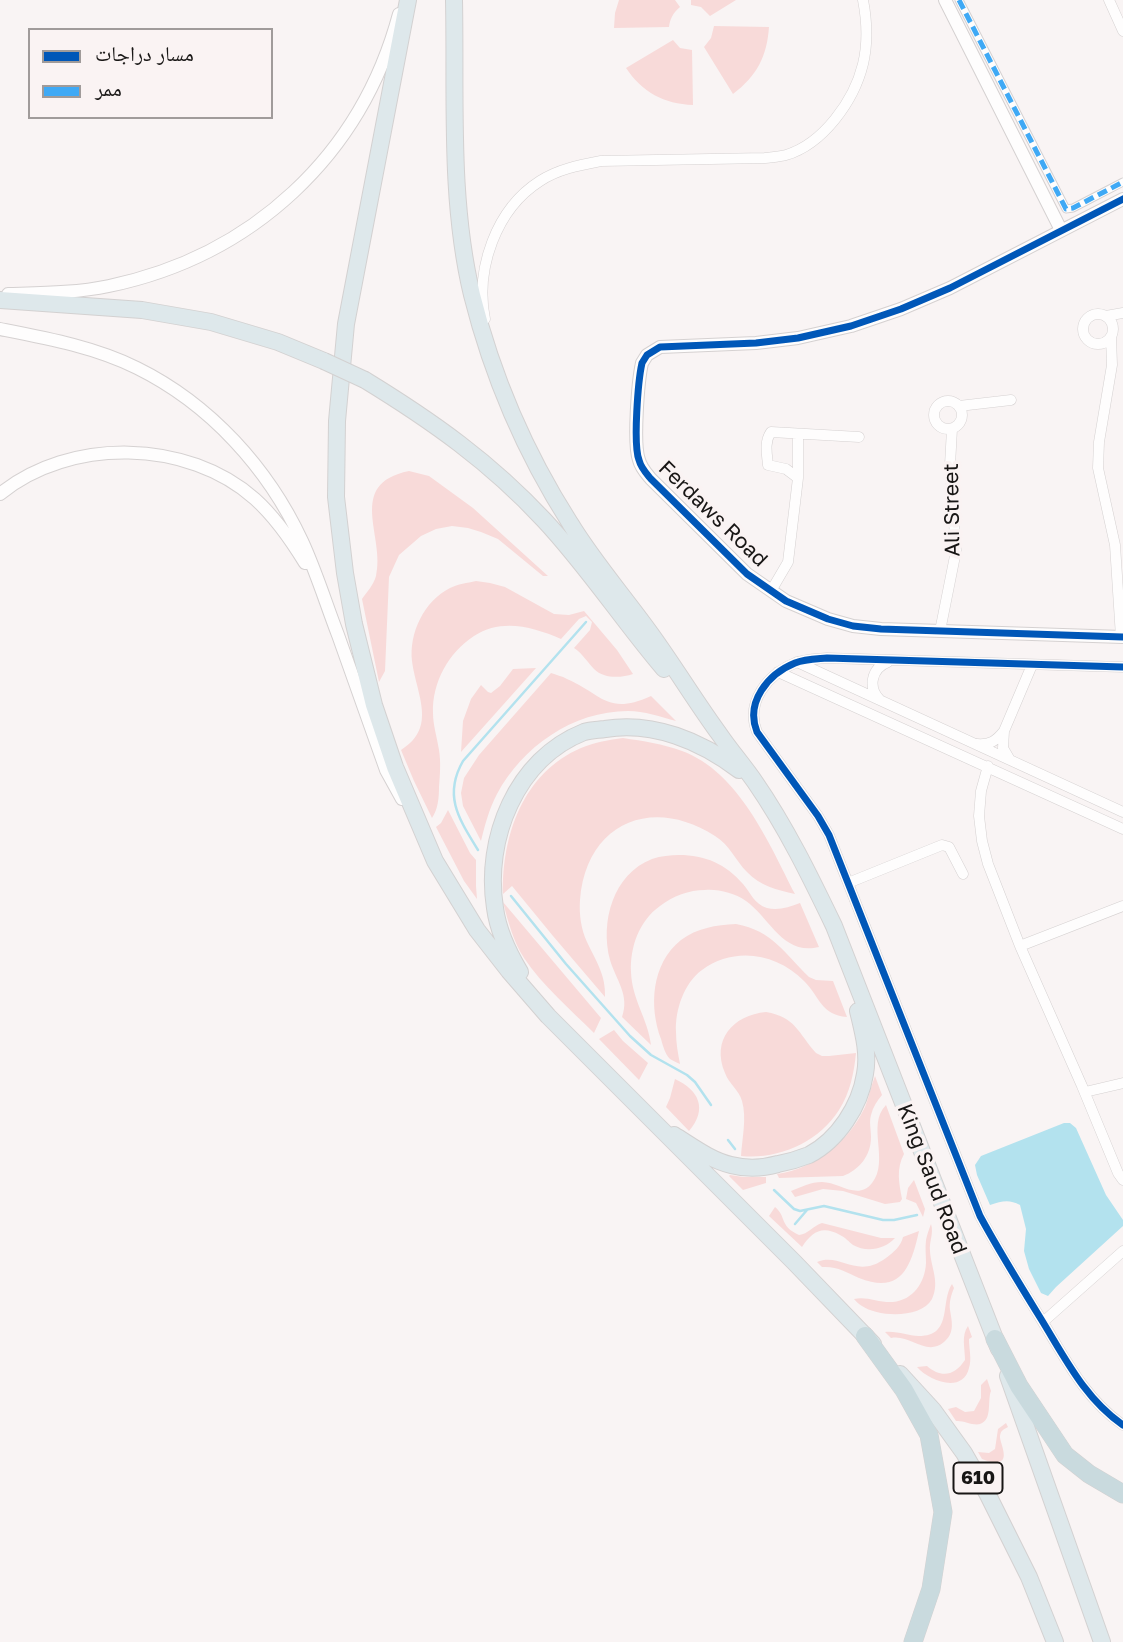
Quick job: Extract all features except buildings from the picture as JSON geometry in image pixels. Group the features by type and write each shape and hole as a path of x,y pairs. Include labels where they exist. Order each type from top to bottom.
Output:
{"highway":[{"path":"865,1336 904,1390 929,1435 943,1512 931,1589 913,1642"},
{"path":"995,1339 1019,1387 1065,1455 1089,1474 1123,1494"}],"main road":[{"path":"408,0 346,324 337,421 336,497 347,586 374,705 395,767 435,861 477,930 509,971 548,1016 865,1336"},
{"path":"454,0 458,201 472,295 492,361 524,440 570,524 605,575 649,631 720,735"},
{"path":"0,297 142,310 197,320 278,342 365,380 461,443 500,475 545,520 643,645 720,735"},
{"path":"548,1016 512,959 501,934 492,880 501,825 513,797 531,771 564,742 587,731 636,727 694,742 720,756 755,782"},
{"name":"King Saud Road","path":"720,735 755,782 782,825 834,926 995,1339 1102,1642"},
{"path":"651,1121 717,1161 734,1166 771,1166 809,1155 823,1146 856,1105 866,1073 867,1056 849,967"},
{"name":"610","path":"865,1336 933,1410 964,1454 1010,1537 1055,1642"}],"street":[{"path":"0,297 107,287 144,277 182,265 252,226 288,197 321,165 349,126 372,85 391,41 402,0"},
{"path":"492,361 483,313 482,289 486,265 501,223 527,191 557,172 601,160 765,158 784,156 799,150 816,140 834,121 856,83 866,44 867,25 863,0"},
{"path":"945,0 1061,230"},
{"path":"959,0 1066,209 1123,182"},
{"path":"1109,0 1123,31"},
{"name":"Ferdaws Road","path":"1122,637 881,629 853,625 802,609 747,574 643,470 636,445 642,363 647,355 660,347 757,343 799,338 851,326 950,288 1123,199"},
{"path":"1106,316 1123,313"},
{"path":"1111,337 1104,343 1095,344 1087,339 1083,331 1085,321 1092,315 1101,314 1109,318 1113,327 1112,365 1098,442 1097,468 1119,546 1122,637"},
{"path":"0,329 59,341 137,368 186,397 228,433 269,482 303,543 386,770 435,861"},
{"path":"947,400 956,402 959,406 962,419 956,427 942,428 935,422 934,413 938,404 947,400"},
{"path":"959,406 1011,400"},
{"name":"Ali Street","path":"940,631 956,551 950,465 952,429"},
{"path":"797,473 768,466 766,444 771,432 859,438"},
{"path":"771,591 788,562 798,434"},
{"path":"0,494 13,483 77,457 113,453 150,454 186,462 223,477 254,498 283,529 319,583"},
{"path":"1123,667 827,658 797,662 778,672 759,693 753,714 757,732 829,835 981,1216 998,1250 1079,1381 1095,1402 1123,1425"},
{"path":"880,701 873,690 874,675 880,665 892,660"},
{"path":"797,662 1123,812"},
{"path":"975,744 992,743 1004,732 1032,665"},
{"path":"778,672 1123,829"},
{"path":"1004,732 1003,748 1010,760"},
{"path":"988,766 981,791 979,816 988,864 1020,946 1123,1180"},
{"path":"1103,820 1110,806"},
{"path":"848,883 942,845 949,847 963,874"},
{"path":"1020,946 1123,906"},
{"path":"1084,1092 1123,1083"},
{"path":"1042,1322 1123,1251"}],"shaded area":[{"path":"619,0 675,0 680,7 672,16 669,27 614,28"},
{"path":"691,0 736,0 710,16 701,7 691,5"},
{"path":"714,26 769,27 766,47 759,65 733,94 704,47 711,38"},
{"path":"673,40 680,48 692,50 693,105 673,102 655,95 639,84 626,68"},
{"path":"409,471 429,476 473,508 548,576 543,576 498,539 481,532 452,526 421,536 399,555 389,577 385,671 379,682 362,599 376,576 378,561 372,514 373,500 378,487 390,478"},
{"path":"476,581 505,587 554,614 569,615 584,611 617,650 633,674 618,677 603,675 574,648 590,630 592,622 586,616 579,619 561,639 517,626 495,627 474,636 450,659 435,690 433,718 440,768 438,803 432,818 401,750 419,731 422,720 412,661 413,640 420,619 433,601 450,588"},
{"path":"536,668 461,752 463,721 471,699 481,685 491,693 513,669"},
{"path":"551,673 614,703 636,702 651,696 676,721 640,712 608,713 588,717 551,735 520,761 508,777 492,805 481,841 463,806 461,793 464,778 479,755"},
{"path":"623,738 682,751 702,761 720,775 750,811 795,894 757,881 720,840 691,824 668,818 646,818 626,824 609,835 595,852 585,873 580,900 582,927 602,975 605,997 512,886 503,894 504,872 512,828 520,808 544,773 581,748"},
{"path":"448,810 476,860 477,899 464,881 436,827"},
{"path":"679,855 706,859 722,866 746,887 756,901 767,908 779,909 800,903 819,947 796,946 786,941 755,908 731,894 716,890 699,890 670,899 646,919 637,935 632,953 632,982 651,1045 622,1017 623,995 607,945 609,915 619,888 639,866 655,858"},
{"path":"503,902 601,1018 594,1033 548,988 524,958 514,938"},
{"path":"736,924 749,927 769,938 809,977 833,981 847,1017 838,1016 826,1009 804,981 781,964 755,956 728,958 714,962 696,975 682,998 676,1024 680,1064 667,1055 657,1027 654,1000 658,973 671,950 687,936 707,928"},
{"path":"766,1012 790,1022 816,1053 822,1056 856,1053 854,1068 849,1090 839,1110 831,1121 809,1140 783,1152 741,1156 744,1121 741,1097 725,1073 721,1050 723,1040 735,1024 754,1014"},
{"path":"614,1030 648,1063 639,1080 599,1039"},
{"path":"875,1076 882,1095 871,1115 869,1150 859,1166 843,1176 779,1178 777,1174 818,1160 850,1132 865,1107"},
{"path":"675,1079 690,1089 698,1101 698,1115 689,1131 666,1107"},
{"path":"886,1105 904,1154 899,1171 900,1202 885,1204 843,1191 823,1189 795,1197 791,1191 814,1183 828,1183 855,1191 867,1188 872,1183 879,1164 878,1123 880,1113"},
{"path":"730,1175 766,1177 766,1183 743,1190"},
{"path":"914,1180 925,1209 923,1217 916,1203 906,1199 908,1188"},
{"path":"775,1207 788,1228 799,1235 822,1223 881,1238 895,1238 881,1247 864,1249 834,1232 823,1230 810,1237 802,1247 769,1216"},
{"path":"931,1224 930,1251 935,1287 932,1299 919,1310 899,1314 869,1310 858,1303 854,1299 900,1301 917,1289 925,1270 926,1240"},
{"path":"919,1231 908,1266 894,1280 885,1283 859,1278 837,1268 822,1267 817,1262 834,1260 857,1266 875,1264 894,1251 903,1237"},
{"path":"952,1284 952,1327 944,1342 937,1346 924,1346 905,1339 891,1338 885,1332 919,1336 930,1335 937,1330 944,1317"},
{"path":"968,1326 972,1337 969,1339 970,1365 966,1376 960,1381 953,1383 937,1380 917,1367 927,1366 943,1374 957,1369 965,1360 964,1338"},
{"path":"987,1379 991,1391 987,1418 980,1424 956,1421 948,1409 956,1407 965,1412 974,1411 981,1398 981,1385"},
{"path":"1006,1423 1008,1427 1000,1436 1004,1452 1002,1460 993,1462 982,1459 978,1452 989,1453 995,1449 998,1429"}],"water":[{"path":"1070,1123 1076,1128 1106,1195 1123,1220 1123,1226 1048,1296 1041,1293 1029,1269 1024,1251 1026,1229 1020,1205 1005,1201 990,1205 975,1165 981,1156"}],"waterway":[{"path":"478,850 460,817 454,796 454,785 463,761 586,622"},
{"path":"511,896 566,964 630,1036 651,1055 687,1075 711,1105"},
{"path":"728,1140 735,1149"},
{"path":"774,1190 794,1209 800,1211 824,1206 883,1220 917,1215"},
{"path":"795,1224 807,1210"}],"marked path":[{"path":"959,0 1066,209 1123,182"}],"cycle path":[{"path":"1123,199 950,288 851,326 798,338 756,343 660,347 647,355 642,363 636,427 639,460 651,479 747,574 786,601 828,619 853,626 881,629 1123,637"},
{"path":"1123,667 811,659 795,663 776,674 761,690 754,710 757,732 829,835 980,1216 1067,1363 1098,1403 1123,1425"}]}
